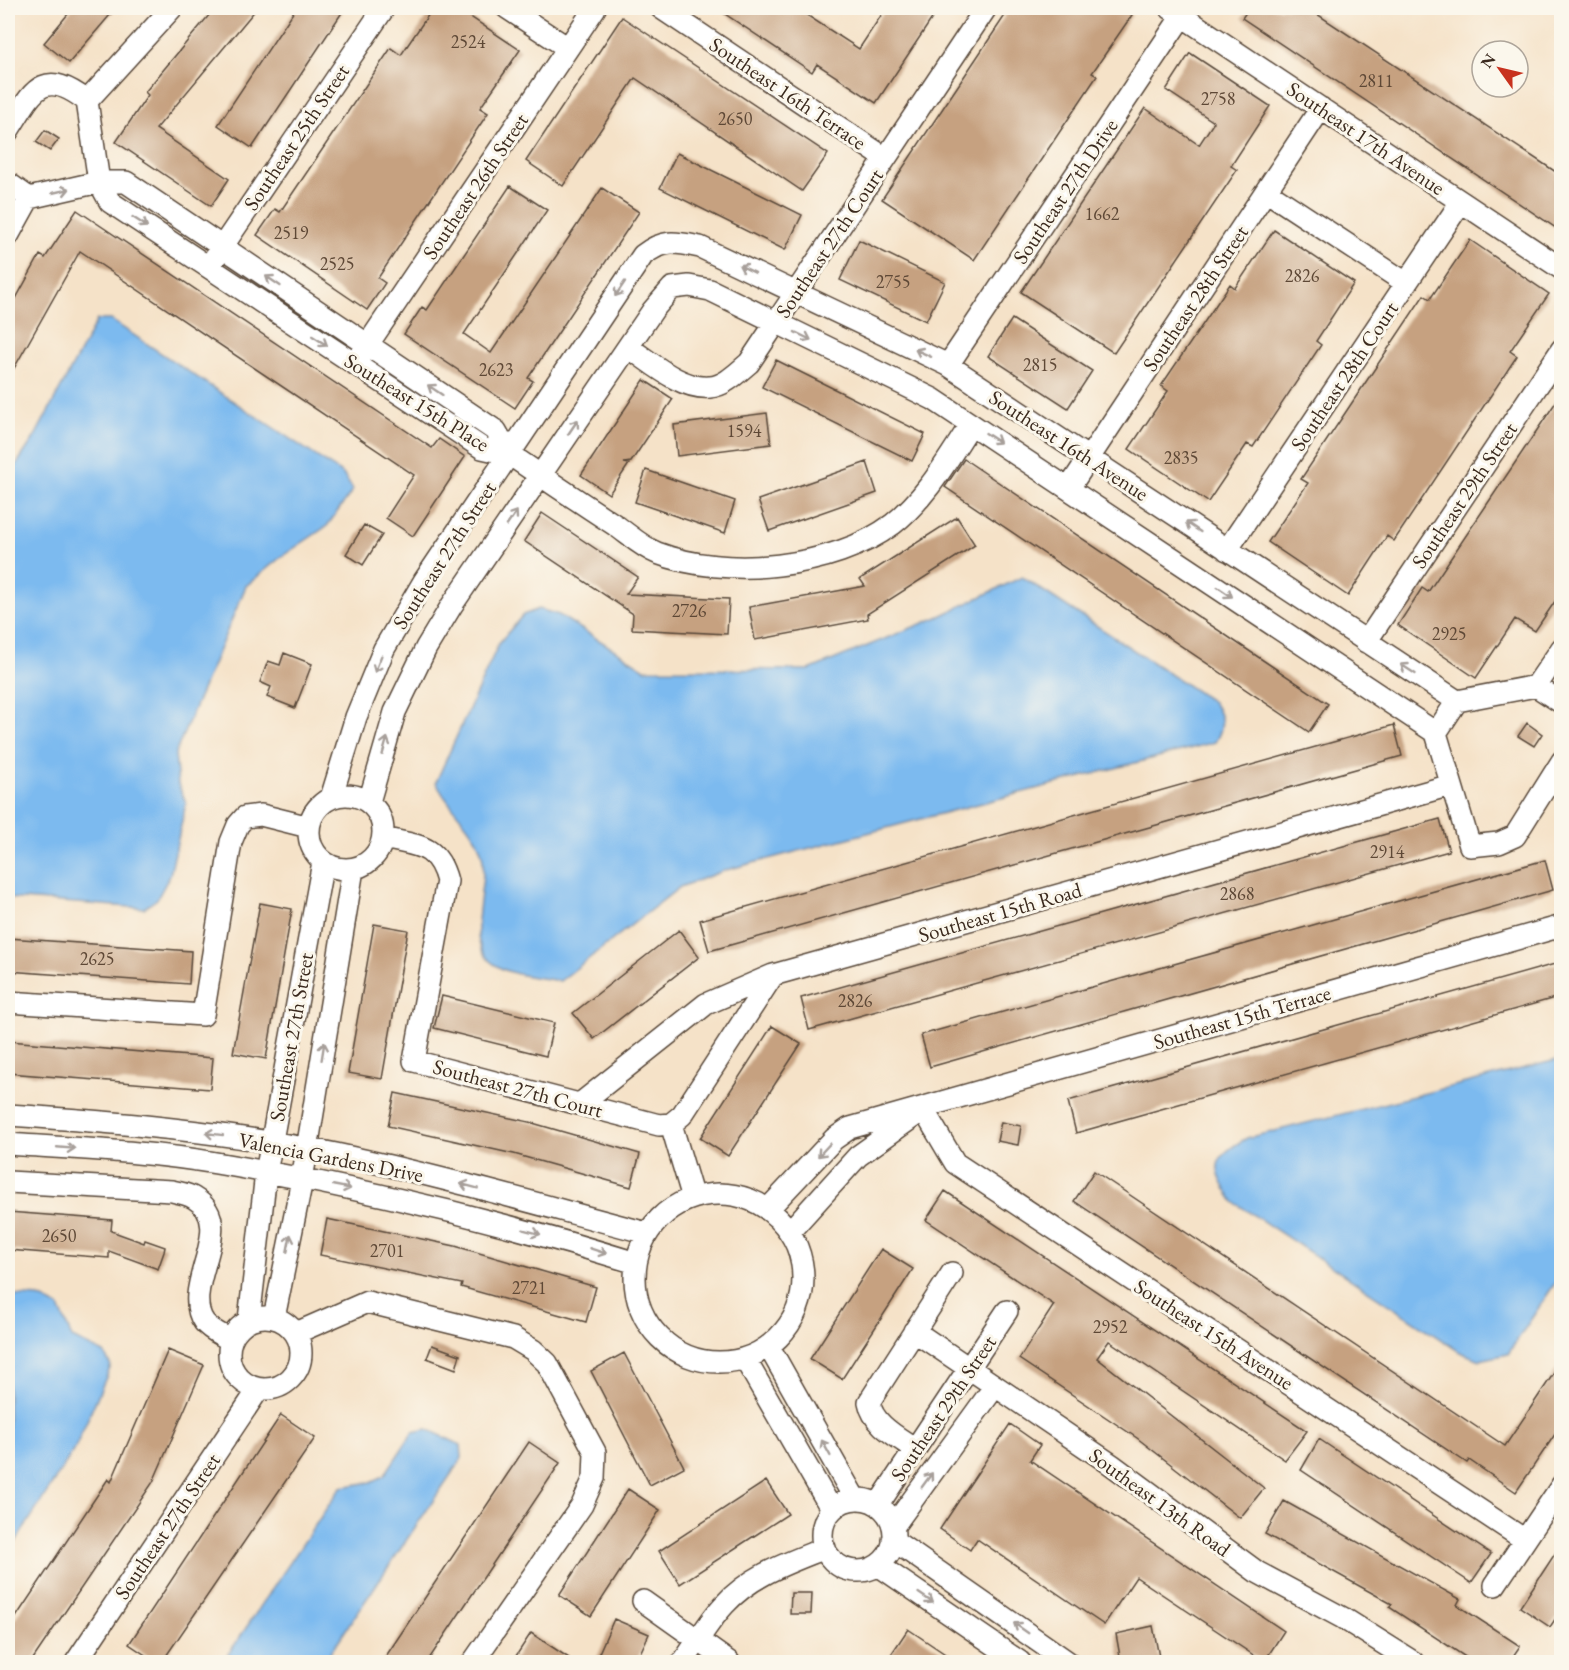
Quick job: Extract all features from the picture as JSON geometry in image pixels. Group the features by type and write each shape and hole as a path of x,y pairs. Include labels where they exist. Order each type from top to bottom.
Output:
{"street":[{"path":"87,101 172,8"},
{"name":"Southeast 25th Street","path":"209,267 384,8"},
{"path":"507,8 568,48"},
{"name":"Southeast 26th Street","path":"355,364 595,8"},
{"name":"Southeast 16th Terrace","path":"661,8 885,158"},
{"name":"Southeast 27th Court","path":"628,347 689,385 711,387 729,380 749,363 986,8"},
{"name":"Southeast 17th Avenue","path":"1176,12 1562,269"},
{"name":"Southeast 27th Drive","path":"948,365 1176,12"},
{"path":"8,131 34,91 43,84 54,83 70,88 87,101 99,182 29,198 8,236"},
{"name":"Southeast 28th Street","path":"1069,488 1321,108"},
{"name":"Southeast 15th Place","path":"99,182 126,182 496,431 509,454 482,448 110,202 99,182"},
{"path":"8,183 29,198"},
{"path":"1266,191 1406,283"},
{"name":"Southeast 28th Court","path":"1227,550 1461,202"},
{"name":"Southeast 16th Avenue","path":"657,244 674,242 700,247 948,365 1457,701"},
{"name":"Southeast 27th Street","path":"332,798 356,717 384,649 424,581 643,255 657,244"},
{"name":"Southeast 16th Avenue","path":"672,288 689,286 710,290 933,399 1436,733"},
{"name":"Southeast 27th Street","path":"369,802 395,712 426,648 628,347 672,288"},
{"name":"Southeast 29th Street","path":"1366,642 1562,349"},
{"path":"509,454 656,552 727,566 759,567 821,557 853,545 892,524 924,494 971,424"},
{"path":"1536,686 1562,648"},
{"path":"1562,703 1536,686 1457,701 1436,733 1470,846 1499,843 1515,836 1562,760"},
{"name":"Southeast 15th Road","path":"580,1104 706,1004 773,975 1452,785"},
{"path":"351,795 369,802 381,818 383,838 373,858 353,869 332,867 323,862 311,846 309,827 313,814 321,804 332,798 351,795"},
{"path":"8,1002 203,1016 231,842 237,825 245,817 261,815 309,827"},
{"name":"Southeast 27th Court","path":"383,838 426,848 442,862 447,881 414,1061 659,1125 671,1124"},
{"name":"Southeast 27th Street","path":"249,1320 266,1173 323,862"},
{"name":"Southeast 27th Street","path":"274,1318 302,1180 353,869"},
{"path":"316,904 346,910"},
{"name":"Southeast 15th Terrace","path":"768,1209 834,1139 850,1128 1562,926"},
{"path":"693,1198 671,1124 682,1115 773,975"},
{"name":"Southeast 15th Terrace","path":"790,1231 858,1156 923,1109"},
{"name":"Southeast 15th Avenue","path":"923,1109 955,1163 1525,1540"},
{"name":"Valencia Gardens Drive","path":"8,1115 101,1121 307,1149 463,1184 647,1233"},
{"path":"850,1128 858,1156"},
{"name":"Valencia Gardens Drive","path":"8,1144 214,1162 460,1213 560,1239 636,1263"},
{"path":"8,1182 172,1191 194,1198 208,1210 212,1231 198,1293 199,1313 205,1324 230,1340"},
{"path":"719,1194 745,1197 768,1209 790,1231 801,1255 804,1280 799,1306 788,1329 769,1347 745,1359 720,1363 696,1360 673,1350 654,1333 641,1312 635,1288 636,1263 647,1233 667,1212 693,1198 719,1194"},
{"path":"915,1449 882,1425 871,1412 869,1402 952,1273"},
{"path":"296,1333 367,1302 513,1338 533,1350 547,1363 595,1452 594,1478 582,1505 473,1662"},
{"name":"Southeast 29th Street","path":"878,1505 1007,1311"},
{"path":"261,1317 274,1318 282,1321 296,1333 301,1357 291,1379 270,1390 258,1390 236,1377 230,1366 230,1340 249,1320 261,1317"},
{"name":"Southeast 13th Road","path":"914,1331 1112,1465 1257,1572 1342,1618 1413,1662"},
{"path":"769,1347 855,1499"},
{"path":"745,1359 832,1510"},
{"name":"Southeast 29th Street","path":"893,1533 995,1386"},
{"name":"Southeast 27th Street","path":"76,1662 258,1390"},
{"path":"1495,1585 1562,1485"},
{"path":"855,1499 878,1505 890,1518 893,1533 891,1549 878,1565 861,1570 850,1570 831,1558 825,1548 823,1528 832,1510 842,1502 855,1499"},
{"path":"893,1533 1068,1662"},
{"path":"683,1662 723,1606 749,1582 772,1569 825,1548"},
{"path":"878,1565 1020,1662"},
{"path":"644,1601 729,1662"}],"water":[{"path":"97,320 111,320 343,474 353,490 327,526 281,557 246,586 175,754 178,784 186,803 170,875 157,899 144,908 8,898 8,477 34,438"},
{"path":"1022,577 1213,702 1222,722 1215,742 726,870 680,887 560,981 507,971 496,966 487,958 480,947 478,933 483,871 481,851 472,832 446,800 436,782 499,643 523,615 539,609 559,615 645,669 809,670 938,617"},
{"path":"1561,1059 1561,1274 1508,1354 1480,1360 1460,1352 1234,1202 1218,1173 1220,1159 1235,1145 1247,1138"},
{"path":"8,1295 39,1297 59,1307 72,1338 104,1353 111,1366 75,1448 8,1554"},
{"path":"427,1429 461,1445 462,1458 324,1662 223,1662 341,1487 371,1482 384,1476 413,1432"}],"building":[{"path":"73,8 116,8 69,63 44,43"},
{"path":"215,8 257,8 156,129 229,179 211,206 116,142 148,95 145,92"},
{"path":"296,8 345,8 252,148 218,125"},
{"path":"433,8 457,8 520,50 480,108 488,113 378,278 385,283 367,310 257,235 275,209 280,212 391,48 401,55"},
{"path":"716,8 796,8 859,49 886,8 939,8 876,103 817,64 812,72"},
{"path":"1010,8 1121,8 1132,15 1092,73 1097,76 974,260 882,199"},
{"path":"1249,8 1308,8 1562,176 1562,232 1242,18"},
{"path":"622,17 828,154 802,191 635,78 563,186 526,161"},
{"path":"1190,53 1270,106 1231,166 1237,170 1114,353 1021,292 1145,108 1199,145 1214,122 1166,90"},
{"path":"45,130 59,139 50,151 36,142"},
{"path":"677,153 802,215 785,250 660,188"},
{"path":"510,186 547,210 464,334 491,353 602,188 639,212 528,378 533,381 515,408 404,334 422,307 427,310"},
{"path":"77,210 432,448 439,439 465,457 413,536 386,518 414,475 80,251 8,379 8,313 40,255 45,258"},
{"path":"1274,230 1354,283 1316,341 1321,345 1253,447 1247,444 1208,502 1129,449 1168,391 1161,386 1230,284 1235,288"},
{"path":"859,240 945,282 926,321 840,280"},
{"path":"1470,240 1549,294 1510,351 1517,356 1394,541 1387,536 1348,596 1268,542 1308,483 1301,479 1424,295 1430,299"},
{"path":"1012,319 1092,371 1068,408 988,356"},
{"path":"776,360 925,434 912,461 762,387"},
{"path":"644,380 673,399 631,462 624,463 629,464 609,494 581,475"},
{"path":"1562,393 1562,591 1535,631 1515,619 1476,678 1398,625 1422,588 1428,592"},
{"path":"767,413 771,444 677,456 674,425"},
{"path":"964,459 1328,704 1309,732 945,487"},
{"path":"867,462 877,493 769,531 758,500"},
{"path":"646,470 735,501 725,533 635,502"},
{"path":"542,513 638,577 626,594 729,599 727,634 632,629 633,614 524,541"},
{"path":"957,517 975,545 867,614 868,619 755,640 749,607 865,586 860,579"},
{"path":"364,525 382,535 363,565 346,554"},
{"path":"284,653 312,664 295,708 267,697 271,687 260,682 268,661 280,665"},
{"path":"1527,723 1542,734 1534,746 1518,736"},
{"path":"1394,725 1402,756 709,951 700,920"},
{"path":"1440,819 1449,851 809,1030 801,998"},
{"path":"1545,860 1553,890 930,1067 921,1035"},
{"path":"260,903 292,909 266,1059 233,1053"},
{"path":"374,924 408,930 382,1079 348,1073"},
{"path":"679,930 699,957 594,1039 573,1013"},
{"path":"8,938 191,951 189,984 8,971"},
{"path":"1562,962 1562,996 1076,1133 1068,1101"},
{"path":"442,996 554,1023 546,1056 434,1028"},
{"path":"772,1026 801,1044 728,1156 700,1138"},
{"path":"9,1041 213,1058 210,1089 8,1073"},
{"path":"395,1093 529,1122 640,1154 631,1187 514,1154 388,1126"},
{"path":"1001,1122 1021,1126 1018,1145 997,1141"},
{"path":"1094,1171 1505,1446 1562,1361 1562,1424 1516,1492 1469,1460 1467,1463 1074,1201"},
{"path":"945,1191 1307,1431 1285,1460 1109,1341 1097,1358 1264,1488 1240,1518 1137,1438 1019,1359 1054,1305 926,1220"},
{"path":"8,1212 112,1220 111,1231 144,1243 145,1240 165,1247 164,1252 158,1269 109,1251 109,1258 8,1250"},
{"path":"327,1219 455,1246 596,1287 586,1322 461,1287 462,1284 320,1255"},
{"path":"881,1249 913,1269 842,1379 810,1359"},
{"path":"432,1345 460,1355 456,1369 427,1358"},
{"path":"168,1350 204,1365 153,1482 31,1662 8,1662 8,1629 108,1479 111,1482"},
{"path":"624,1353 684,1467 650,1485 591,1371"},
{"path":"281,1415 315,1438 162,1662 156,1662 129,1644"},
{"path":"1010,1424 1040,1445 1030,1460 1284,1631 1264,1662 1136,1577 1104,1625 977,1539 970,1550 940,1529"},
{"path":"1319,1439 1491,1554 1471,1583 1301,1470"},
{"path":"529,1442 560,1463 427,1662 382,1662"},
{"path":"766,1481 788,1514 680,1584 659,1551"},
{"path":"628,1489 660,1510 591,1616 559,1595"},
{"path":"1284,1501 1460,1599 1457,1605 1520,1646 1509,1662 1473,1662 1389,1607 1392,1604 1265,1534"},
{"path":"1562,1543 1562,1609 1550,1627 1520,1607"},
{"path":"791,1593 812,1593 811,1614 790,1614"},
{"path":"614,1619 649,1634 636,1662 595,1662"},
{"path":"1153,1626 1160,1662 1121,1662 1116,1634"},
{"path":"908,1629 957,1662 886,1662"},
{"path":"531,1633 575,1662 512,1662"}]}
